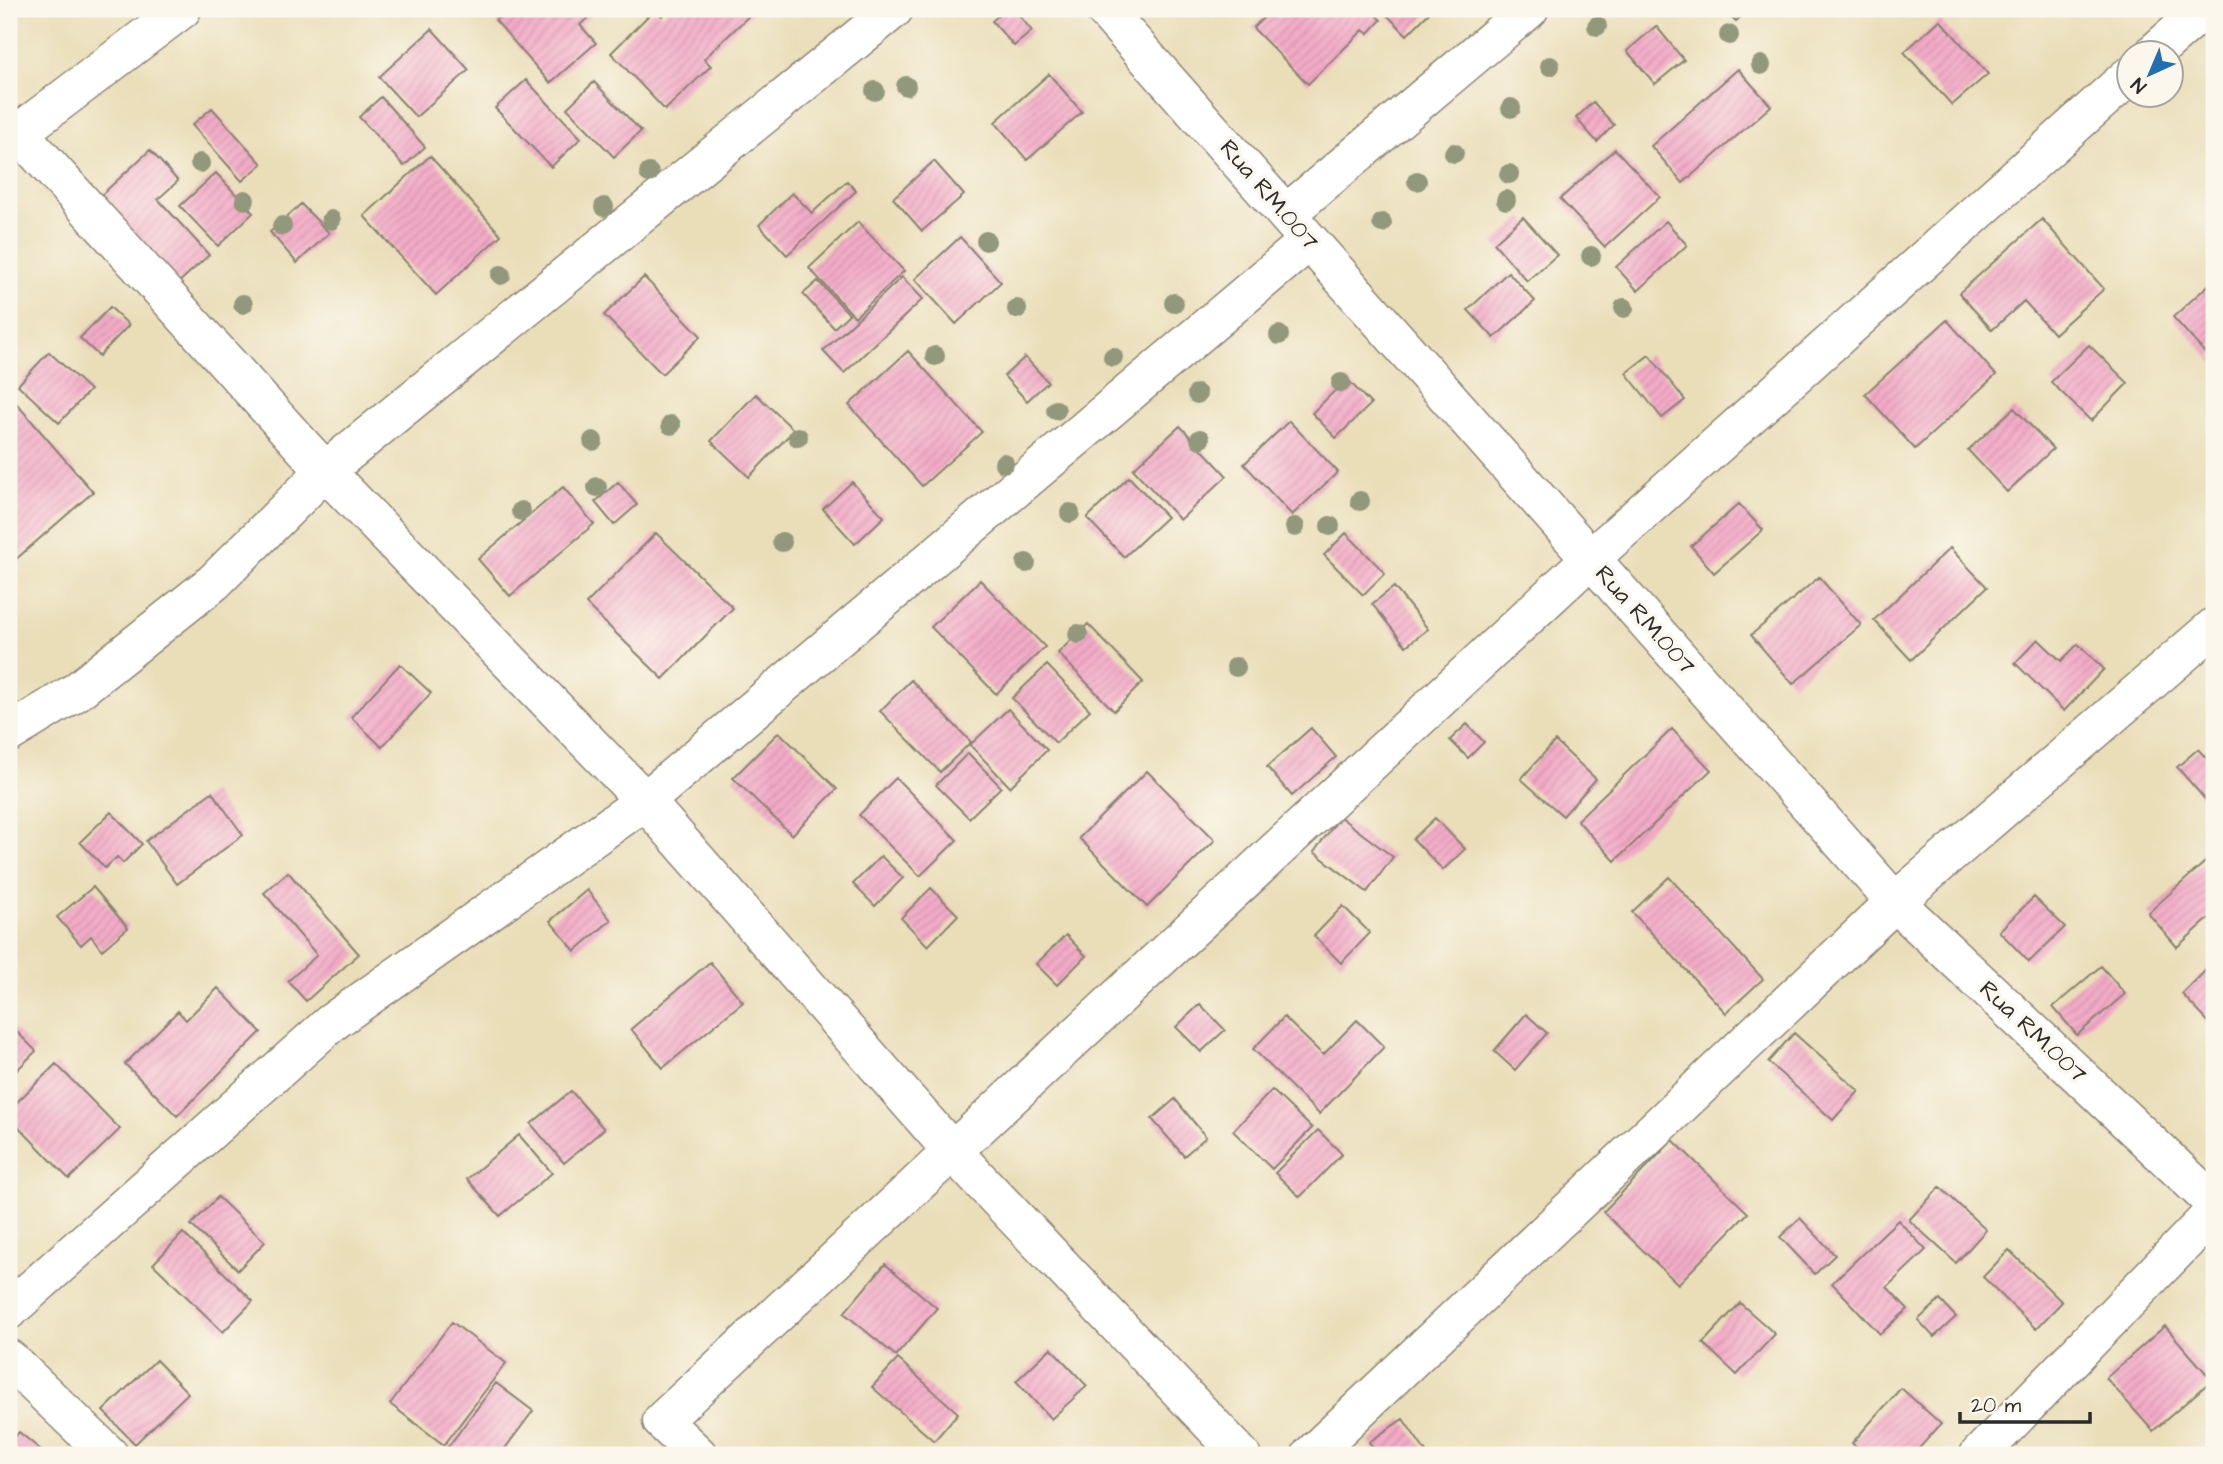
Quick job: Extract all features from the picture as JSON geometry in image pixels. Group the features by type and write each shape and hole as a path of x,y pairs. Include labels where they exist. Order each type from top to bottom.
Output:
{"street":[{"path":"182,9 14,136 325,471 645,801 953,1152 1241,1455"},
{"path":"9,733 76,692 214,582 325,471 894,9"},
{"name":"Rua RM.007","path":"1104,9 1895,902 2214,1203"},
{"path":"9,1310 331,1023 645,801 1298,228 1529,9"},
{"path":"2171,38 2204,9"},
{"path":"698,1455 662,1421 1591,558 2114,90"},
{"path":"1311,1455 1895,902 2214,627"},
{"path":"1979,1455 2214,1212"},
{"path":"9,1359 109,1455"}],"building":[{"path":"509,9 598,9 580,25 596,43 550,83 495,20"},
{"path":"655,9 662,16 669,9 756,9 704,59 711,66 665,110 611,53"},
{"path":"1006,9 1014,9 1032,31 1014,46 992,21"},
{"path":"1272,9 1370,9 1381,20 1368,34 1363,30 1308,84 1253,28"},
{"path":"1381,9 1424,9 1429,13 1407,35"},
{"path":"1724,9 1749,9 1736,21"},
{"path":"1940,20 1988,74 1952,105 1904,52"},
{"path":"1656,26 1684,60 1655,84 1627,51"},
{"path":"432,29 469,70 416,117 379,77"},
{"path":"1738,69 1771,106 1683,183 1651,146"},
{"path":"1049,74 1082,112 1027,160 995,122"},
{"path":"526,80 581,138 551,167 495,108"},
{"path":"594,82 641,131 614,157 567,108"},
{"path":"381,97 425,147 404,166 359,117"},
{"path":"1593,102 1614,125 1597,142 1576,118"},
{"path":"212,108 262,164 242,181 192,125"},
{"path":"1615,149 1660,197 1605,247 1560,199"},
{"path":"150,150 178,181 158,199 209,255 177,284 97,199"},
{"path":"430,156 501,235 436,295 364,216"},
{"path":"934,161 964,195 922,231 893,198"},
{"path":"216,173 253,213 218,246 180,206"},
{"path":"847,181 856,191 787,255 759,225 792,193 812,213"},
{"path":"301,204 329,233 297,263 270,232"},
{"path":"1523,217 1557,255 1527,281 1494,243"},
{"path":"2042,219 2104,289 2054,334 2024,301 1992,330 1959,293"},
{"path":"1666,221 1687,245 1638,291 1616,267"},
{"path":"858,222 904,271 855,317 809,268"},
{"path":"960,237 1001,282 956,324 915,279"},
{"path":"1508,272 1535,301 1494,338 1468,310"},
{"path":"644,277 701,336 662,374 604,315"},
{"path":"902,277 923,299 844,373 823,351"},
{"path":"2214,280 2214,363 2173,317"},
{"path":"818,281 849,314 834,328 803,294"},
{"path":"110,307 129,325 99,356 80,338"},
{"path":"1947,320 1996,375 1915,449 1865,394"},
{"path":"2089,345 2128,383 2091,421 2051,382"},
{"path":"908,351 982,432 922,486 849,405"},
{"path":"49,352 90,390 59,423 18,385"},
{"path":"1649,355 1685,400 1662,418 1626,373"},
{"path":"1025,357 1048,382 1027,401 1004,376"},
{"path":"1347,379 1371,404 1336,438 1312,413"},
{"path":"756,394 794,430 749,477 711,441"},
{"path":"9,395 93,492 15,560 9,553"},
{"path":"2014,408 2053,449 2007,492 1968,450"},
{"path":"1289,421 1338,472 1292,515 1244,464"},
{"path":"1180,426 1227,476 1180,520 1133,469"},
{"path":"1129,477 1167,517 1124,557 1087,518"},
{"path":"618,482 637,505 614,525 595,502"},
{"path":"852,482 884,517 855,544 823,509"},
{"path":"563,487 594,524 510,596 478,559"},
{"path":"1739,504 1763,530 1714,573 1691,546"},
{"path":"656,533 733,608 663,679 586,604"},
{"path":"1346,533 1385,573 1363,595 1324,555"},
{"path":"1950,548 1987,587 1911,660 1874,620"},
{"path":"1819,577 1861,625 1793,684 1751,635"},
{"path":"980,580 1045,647 996,694 931,627"},
{"path":"1394,587 1428,629 1406,646 1372,604"},
{"path":"1088,624 1143,682 1114,711 1058,653"},
{"path":"2038,639 2061,661 2078,644 2104,669 2064,711 2015,663"},
{"path":"400,664 431,693 382,747 351,717"},
{"path":"1047,665 1090,710 1056,743 1012,698"},
{"path":"911,680 971,742 940,772 880,711"},
{"path":"1008,709 1047,750 1010,787 970,745"},
{"path":"1467,724 1484,742 1468,758 1450,740"},
{"path":"1311,728 1336,757 1292,796 1267,767"},
{"path":"1672,729 1711,770 1615,861 1577,820"},
{"path":"779,732 837,789 792,835 733,778"},
{"path":"1555,741 1596,779 1563,816 1521,779"},
{"path":"2198,749 2214,767 2214,801 2210,805 2177,767"},
{"path":"968,753 1001,787 969,818 936,785"},
{"path":"1147,771 1215,840 1147,907 1079,838"},
{"path":"896,778 957,840 920,876 859,815"},
{"path":"212,792 243,835 177,884 146,841"},
{"path":"111,812 142,844 123,863 117,857 105,868 80,842"},
{"path":"1340,817 1393,857 1367,892 1314,852"},
{"path":"1435,818 1465,849 1443,870 1413,839"},
{"path":"2214,854 2214,914 2177,947 2148,913"},
{"path":"881,856 903,878 875,906 853,884"},
{"path":"288,872 359,954 306,1001 288,981 317,955 264,893"},
{"path":"1669,877 1763,979 1726,1013 1632,912"},
{"path":"93,887 128,928 102,950 91,936 81,945 57,917"},
{"path":"931,888 958,915 928,946 901,918"},
{"path":"587,890 611,920 575,951 550,921"},
{"path":"2034,897 2065,927 2029,962 1999,931"},
{"path":"1343,906 1370,933 1341,963 1314,936"},
{"path":"1066,935 1086,956 1057,985 1036,964"},
{"path":"710,962 743,1002 663,1068 631,1029"},
{"path":"2214,962 2214,1028 2182,994"},
{"path":"2101,966 2125,994 2077,1035 2053,1007"},
{"path":"218,988 261,1032 177,1116 125,1064 178,1011 186,1020"},
{"path":"1200,1004 1225,1030 1201,1052 1176,1027"},
{"path":"1526,1014 1547,1033 1515,1070 1494,1051"},
{"path":"1284,1017 1323,1055 1357,1020 1384,1047 1319,1114 1253,1049"},
{"path":"10,1025 36,1051 13,1074 9,1070"},
{"path":"1794,1033 1859,1091 1833,1120 1768,1062"},
{"path":"56,1064 120,1129 69,1179 9,1117 9,1110"},
{"path":"1272,1090 1312,1128 1272,1169 1233,1131"},
{"path":"571,1091 604,1129 564,1163 531,1124"},
{"path":"1175,1099 1206,1137 1184,1156 1152,1119"},
{"path":"1318,1130 1342,1154 1300,1197 1275,1173"},
{"path":"519,1135 552,1173 500,1216 467,1179"},
{"path":"1673,1140 1748,1213 1678,1284 1603,1212"},
{"path":"1940,1187 1986,1230 1956,1263 1909,1220"},
{"path":"218,1197 265,1242 238,1270 191,1225"},
{"path":"1800,1218 1835,1255 1815,1274 1780,1237"},
{"path":"1898,1220 1926,1250 1887,1287 1908,1309 1880,1334 1832,1283"},
{"path":"183,1233 253,1301 223,1332 153,1264"},
{"path":"2009,1250 2062,1302 2036,1329 1983,1277"},
{"path":"885,1264 937,1308 896,1356 844,1313"},
{"path":"1940,1300 1956,1317 1934,1337 1918,1320"},
{"path":"1740,1303 1775,1334 1737,1375 1703,1343"},
{"path":"452,1322 506,1363 444,1445 390,1404"},
{"path":"2165,1326 2212,1380 2153,1431 2106,1378"},
{"path":"1051,1348 1087,1386 1051,1419 1016,1381"},
{"path":"898,1359 958,1413 934,1441 872,1387"},
{"path":"156,1360 188,1393 135,1444 103,1411"},
{"path":"496,1383 533,1411 500,1455 442,1455"},
{"path":"1901,1388 1941,1424 1913,1455 1865,1455 1852,1443"},
{"path":"1403,1419 1428,1455 1379,1455 1369,1442"},
{"path":"19,1432 47,1455 9,1455 9,1444"}]}
